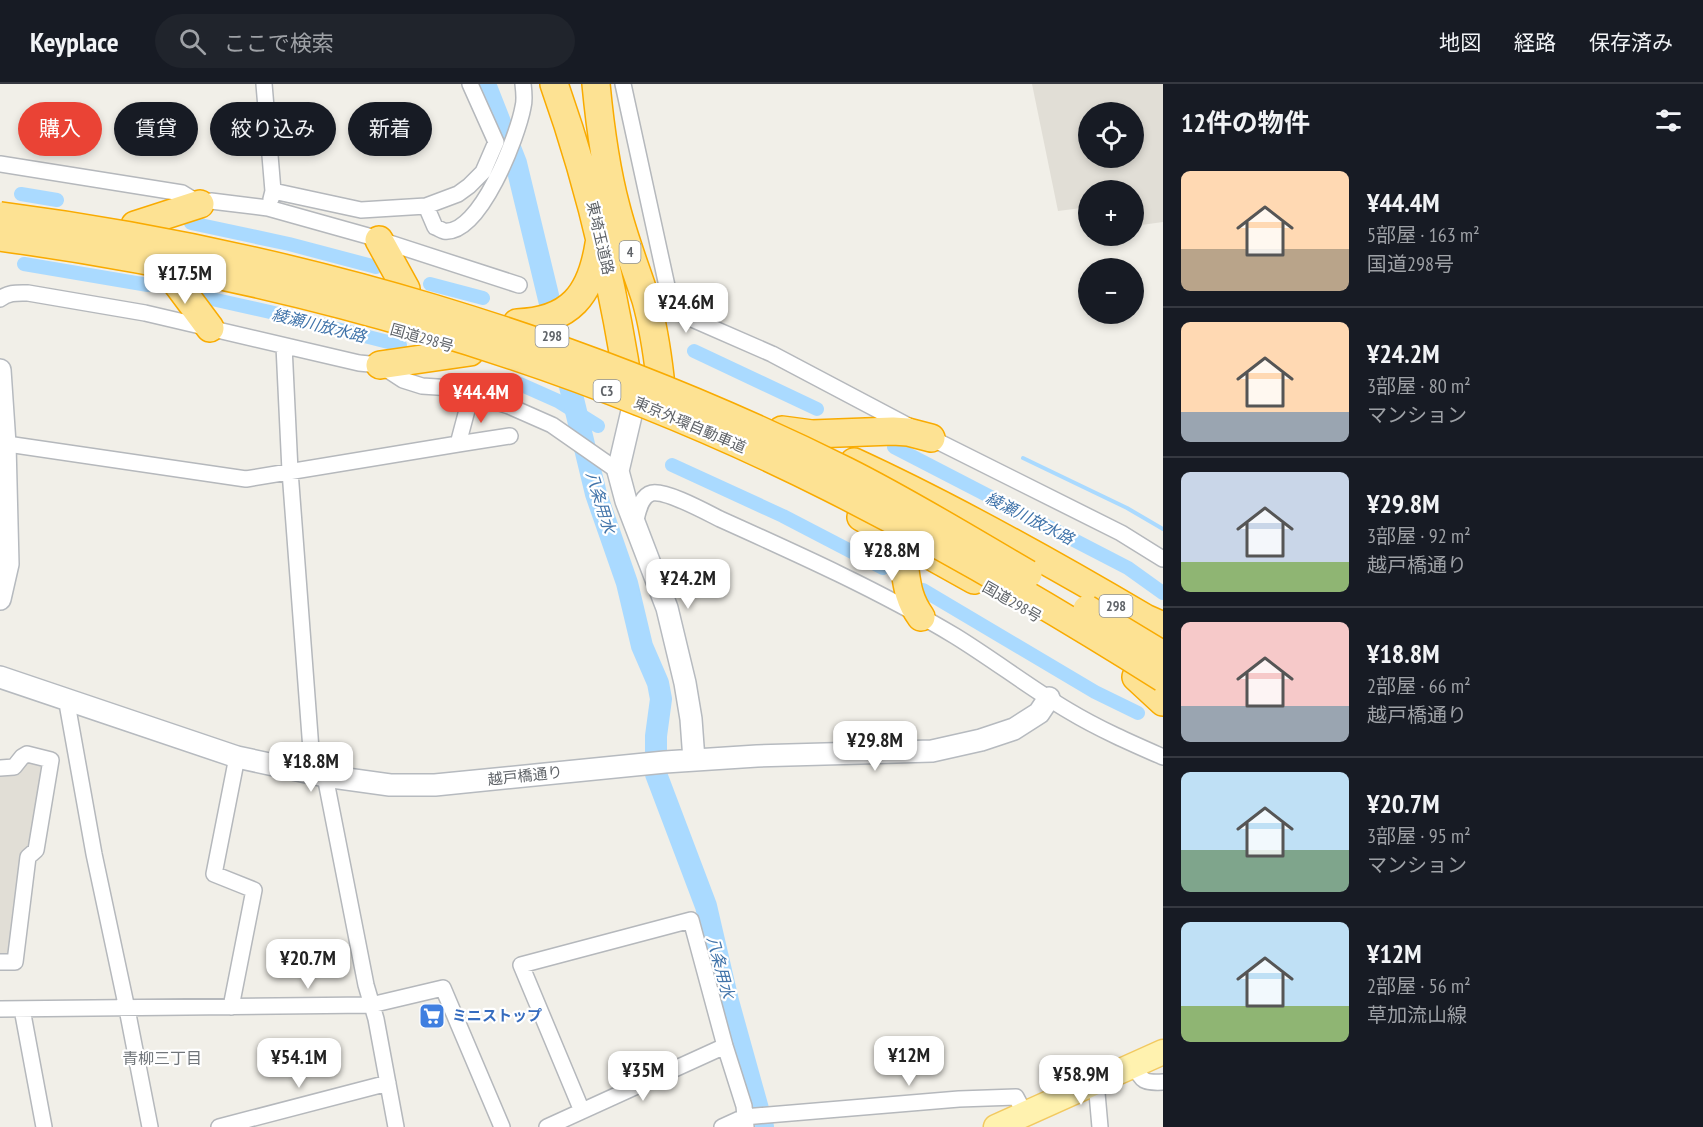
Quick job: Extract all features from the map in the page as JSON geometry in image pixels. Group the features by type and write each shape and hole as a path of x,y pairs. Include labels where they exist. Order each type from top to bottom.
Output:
{"highway":[{"name":"東埼玉道路","path":"554,84 586,180 600,234 632,411"},
{"name":"東埼玉道路","path":"596,84 602,143 616,210 653,329 660,377"},
{"path":"135,225 200,204"},
{"name":"298","path":"0,206 135,225 278,255 406,289 517,323 660,377 899,483 1037,555 1145,618 1163,626"},
{"name":"東京外環自動車道","path":"0,216 125,235 301,272 460,315 605,366 740,422 846,471 938,520 1163,655"},
{"path":"517,323 555,316 571,306 582,295 596,265 600,234"},
{"name":"東京外環自動車道","path":"0,237 162,264 294,293 462,339 603,389 710,432 830,487 988,573 1163,678"},
{"path":"379,240 406,289"},
{"name":"国道298号","path":"0,248 86,261 261,295 350,317 470,352 544,377 632,411 775,472 1038,617 1163,693"},
{"path":"172,277 210,328"},
{"path":"380,365 470,352"},
{"path":"632,411 660,377"},
{"path":"782,430 812,434 893,431 932,438"},
{"path":"896,537 902,552 909,597 921,617"},
{"name":"298","path":"1068,573 1163,639"},
{"name":"国道298号","path":"1136,677 1163,702"}],"main road":[{"path":"996,1127 1163,1052"}],"street":[{"path":"264,84 273,191 268,208"},
{"path":"273,191 360,210 426,206 458,194 483,172 496,142 470,84"},
{"path":"426,206 435,227 444,231 454,229 477,212 499,175 519,122 523,107 523,84"},
{"path":"623,84 670,299 677,309 686,316 782,359 1121,533 1163,558"},
{"path":"0,164 182,193 200,204 212,201 268,208 379,240 519,285"},
{"path":"0,299 13,292 28,293 145,313 359,363 380,365 403,380 422,386 452,388 509,406 552,425 618,471"},
{"path":"284,346 290,471 312,763 318,775 376,1019 396,1127"},
{"path":"0,370 8,564 0,599"},
{"path":"458,444 471,395"},
{"path":"632,411 618,471 667,608 691,719 694,760"},
{"path":"2,443 246,479 510,436"},
{"path":"635,523 643,499 653,493 663,494 800,555 921,617 1109,733 1163,757"},
{"name":"越戸橋通り","path":"0,677 237,757 318,775 390,785 435,785 694,760 932,751 960,746 1014,729 1039,713 1049,698"},
{"path":"71,700 68,709 94,854 150,1127"},
{"path":"0,768 14,767 27,754 51,760 36,850 28,856 15,962 0,962"},
{"path":"231,1007 254,890 213,874 237,757"},
{"path":"582,1111 521,965 691,920 725,1046 744,1106 745,1122"},
{"path":"0,1009 371,1005 443,988 502,1127"},
{"path":"22,1009 44,1127"},
{"path":"547,1127 725,1046"},
{"path":"1134,1065 1138,1076 1145,1082 1163,1082"},
{"path":"1096,1082 1100,1127"},
{"path":"219,1127 388,1083"},
{"path":"722,1127 766,1116 959,1099 1016,1097 1025,1114"}],"shaded area":[{"path":"1032,84 1163,84 1163,222 1144,225 1144,180 1078,180 1078,208 1058,211"},
{"path":"27,758 47,764 12,959 0,958 0,772"}],"waterway":[{"name":"八条用水","path":"485,84 516,163 596,494 627,583 642,646 658,683 661,699 656,736 656,774 706,906 728,1001 763,1127"},
{"name":"綾瀬川放水路","path":"21,194 57,200"},
{"name":"綾瀬川放水路","path":"191,223 289,244 376,267"},
{"name":"綾瀬川放水路","path":"24,264 148,285"},
{"name":"綾瀬川放水路","path":"430,284 483,298"},
{"name":"綾瀬川放水路","path":"203,297 400,345"},
{"name":"綾瀬川放水路","path":"694,351 817,409"},
{"name":"綾瀬川放水路","path":"513,381 558,401 598,426"},
{"name":"綾瀬川放水路","path":"894,447 1128,568 1163,593"},
{"path":"1023,458 1127,508 1163,529"},
{"name":"綾瀬川放水路","path":"672,465 783,516 883,568"},
{"name":"綾瀬川放水路","path":"923,590 1095,692 1138,713"}],"place":[{"name":"ミニストップ","path":"432,1016"}],"district":[{"name":"青柳三丁目","path":"162,1058"}]}
